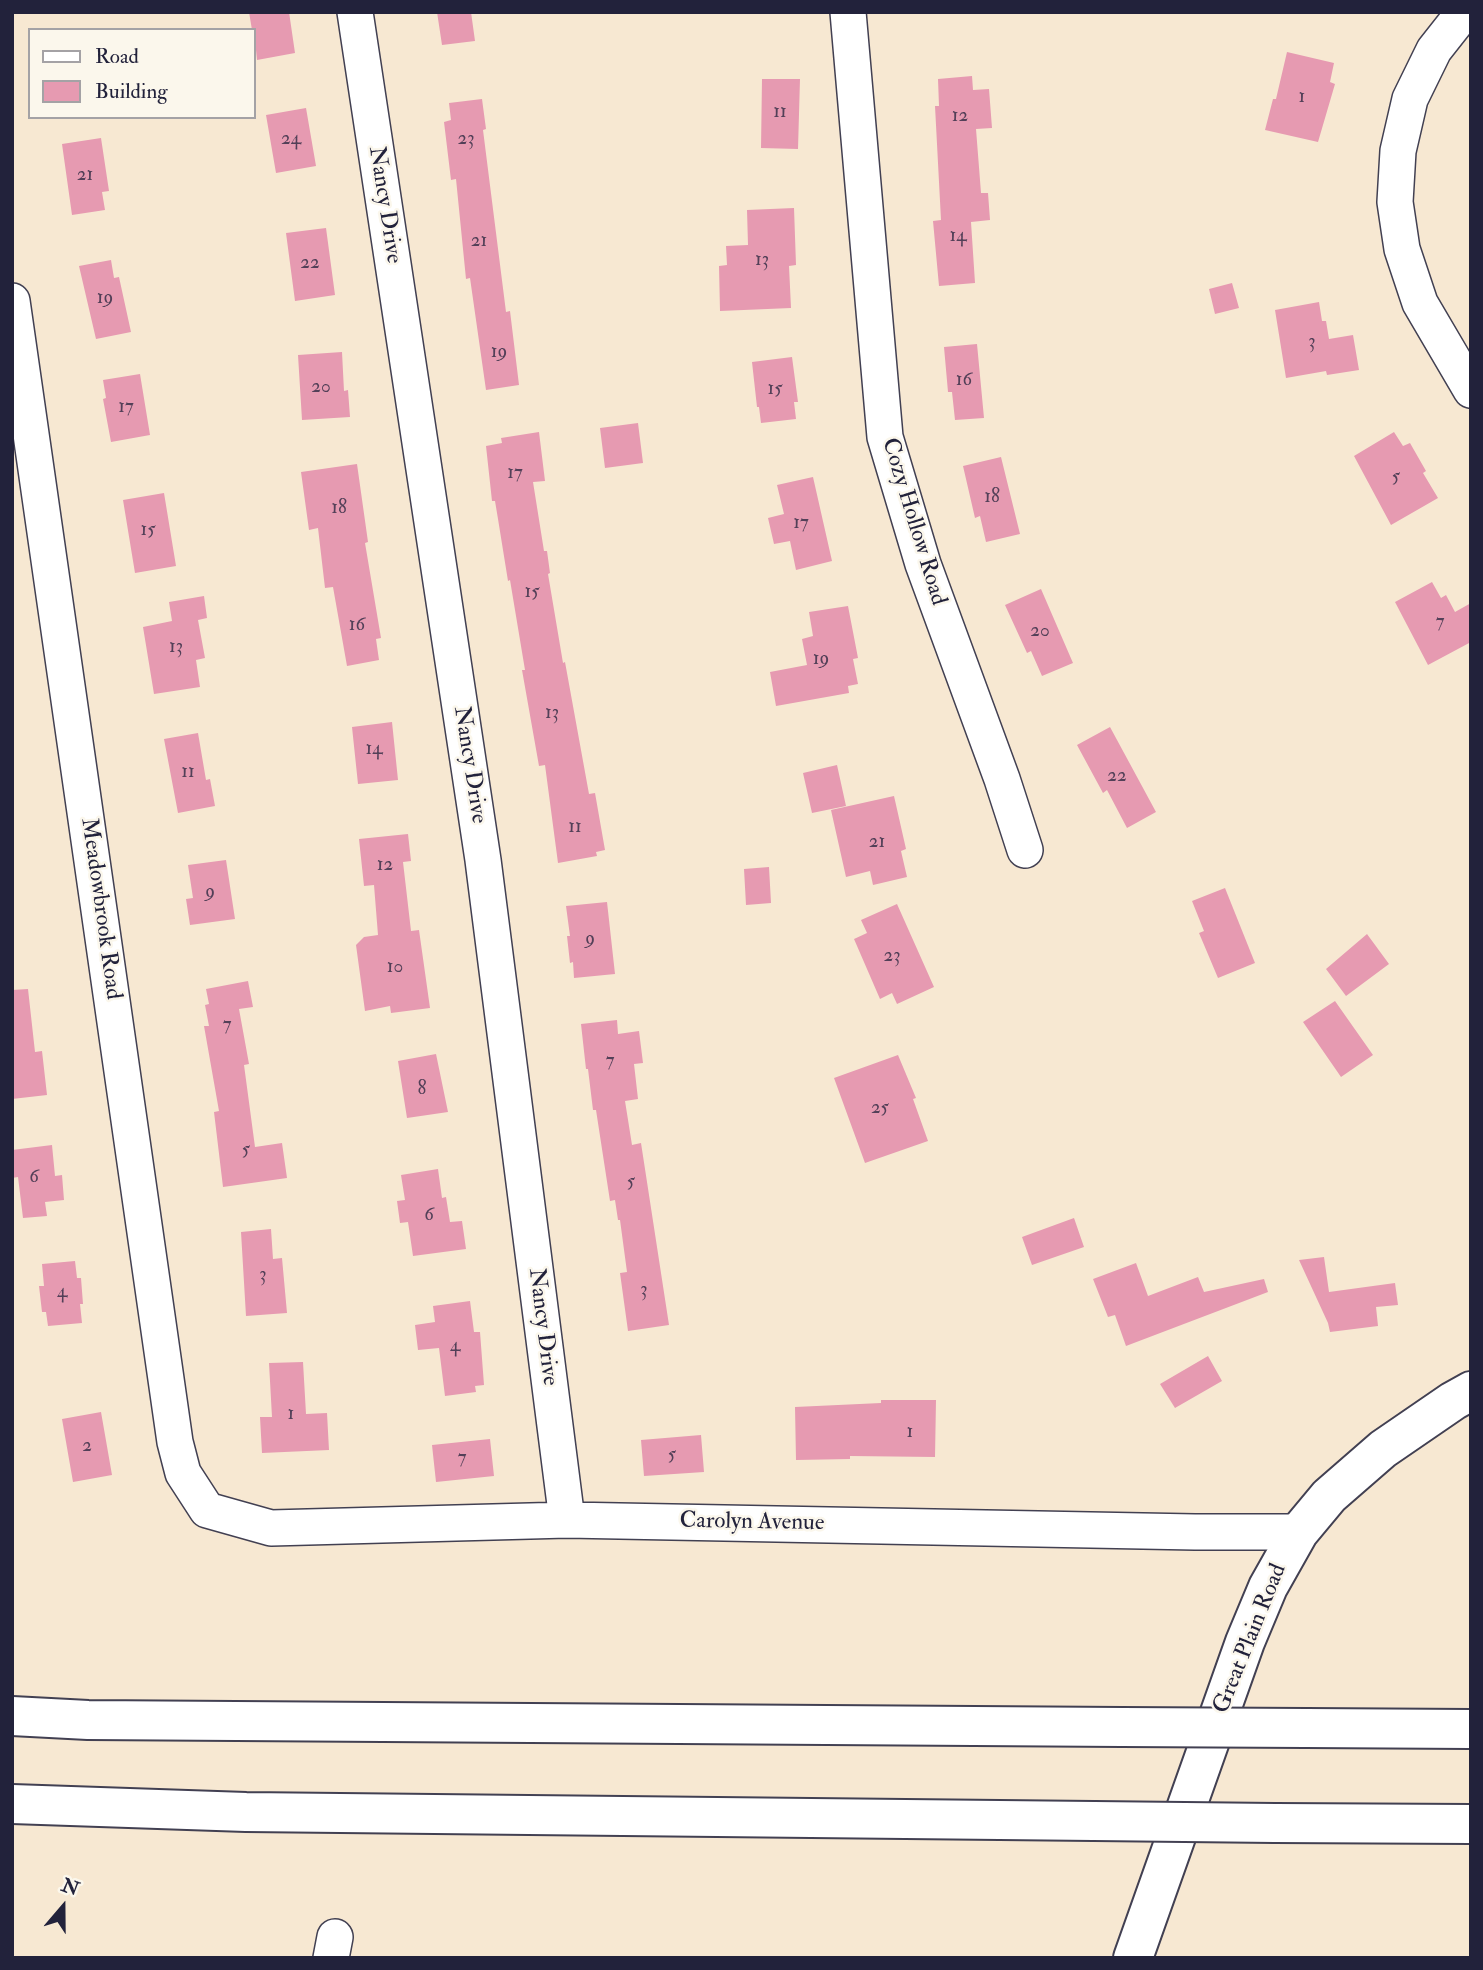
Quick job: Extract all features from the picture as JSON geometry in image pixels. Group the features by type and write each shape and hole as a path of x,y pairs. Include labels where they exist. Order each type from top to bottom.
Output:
{"main road":[{"name":"Great Plain Road","path":"1133,1958 1245,1642 1268,1587 1299,1532 1329,1496 1383,1449 1471,1391"},
{"path":"12,1716 88,1720 1471,1729"},
{"path":"12,1804 246,1812 1471,1824"}],"street":[{"name":"Nancy Drive","path":"355,12 483,860 566,1520"},
{"name":"Cozy Hollow Road","path":"848,12 885,437 923,564 1002,779 1025,850"},
{"path":"1464,12 1434,50 1410,99 1398,151 1395,202 1402,249 1420,303 1471,390"},
{"name":"Meadowbrook Road","path":"12,302 175,1442 183,1473 207,1510"},
{"name":"Carolyn Avenue","path":"207,1510 271,1528 566,1520 1299,1532"}],"building":[{"path":"249,12 289,12 295,53 257,60 256,28 252,28"},
{"path":"437,12 471,12 475,41 442,45"},
{"path":"1287,52 1334,63 1330,82 1335,84 1318,142 1265,130 1273,99 1276,99"},
{"path":"972,76 973,90 989,89 992,128 976,129 981,193 988,193 990,220 971,222 975,283 939,286 933,221 941,220 935,106 939,106 938,79"},
{"path":"762,79 800,79 798,149 761,148"},
{"path":"482,99 486,129 483,130 506,312 510,311 519,385 486,390 470,278 466,279 456,179 451,180 444,122 451,120 449,103"},
{"path":"306,108 316,166 276,173 266,115"},
{"path":"101,138 109,191 102,192 105,210 72,215 62,144"},
{"path":"794,208 796,265 789,266 791,308 720,311 719,266 727,265 726,246 748,245 747,210"},
{"path":"326,228 335,295 295,301 286,233"},
{"path":"111,260 114,278 119,277 131,332 96,339 79,266"},
{"path":"1232,283 1239,308 1215,314 1209,289"},
{"path":"1319,302 1329,339 1353,335 1359,370 1327,375 1326,371 1286,378 1275,310"},
{"path":"977,344 984,418 955,420 952,392 948,392 944,347"},
{"path":"342,352 344,391 348,390 350,417 302,420 298,355"},
{"path":"792,357 798,402 794,402 796,419 761,423 752,362"},
{"path":"140,374 150,435 111,442 103,399 106,398 103,380"},
{"path":"638,423 643,463 605,468 600,428"},
{"path":"539,432 545,481 533,482 544,551 547,551 548,574 563,663 565,662 589,794 595,793 605,850 596,852 597,856 558,863 545,765 539,766 510,580 508,581 495,501 492,501 486,446 502,443 501,438"},
{"path":"1394,432 1403,446 1410,443 1438,498 1391,525 1354,456"},
{"path":"1001,457 1020,534 986,542 980,516 975,518 963,466"},
{"path":"357,464 368,542 365,543 381,638 376,639 379,660 347,666 333,587 325,588 318,528 309,530 301,472"},
{"path":"813,477 832,561 796,570 790,541 774,544 768,518 784,514 777,485"},
{"path":"164,493 176,566 135,573 123,500"},
{"path":"1432,582 1441,598 1446,595 1455,612 1471,603 1471,642 1428,665 1395,602"},
{"path":"1041,589 1073,663 1042,676 1031,651 1027,653 1005,605"},
{"path":"204,596 207,618 198,620 205,658 196,660 200,687 154,694 143,627 172,621 169,602"},
{"path":"848,606 858,658 853,659 858,684 848,686 849,693 776,706 770,672 807,665 802,639 813,636 809,612"},
{"path":"392,722 398,780 358,784 352,727"},
{"path":"1110,727 1156,812 1127,828 1107,790 1103,793 1077,745"},
{"path":"198,733 206,780 210,779 215,806 178,813 164,739"},
{"path":"837,765 846,806 812,813 803,773"},
{"path":"894,796 906,849 901,851 907,877 873,885 870,871 846,877 831,810"},
{"path":"408,834 411,861 403,862 411,931 419,930 430,1008 391,1013 390,1006 365,1011 356,945 364,937 378,935 374,885 364,886 359,839"},
{"path":"226,860 235,919 190,925 186,899 193,898 188,865"},
{"path":"769,867 771,903 746,905 744,869"},
{"path":"1225,888 1255,963 1218,978 1199,933 1204,931 1192,901"},
{"path":"607,902 615,974 574,978 567,936 570,936 566,906"},
{"path":"897,904 934,987 897,1004 892,993 880,999 854,939 867,933 861,920"},
{"path":"1367,934 1389,964 1346,996 1326,969"},
{"path":"248,981 253,1007 239,1009 249,1064 244,1065 255,1147 282,1143 287,1178 223,1187 214,1112 219,1111 204,1026 209,1026 205,1005 209,1004 206,989"},
{"path":"28,989 35,1052 42,1051 47,1095 12,1099 12,990"},
{"path":"1335,1001 1373,1055 1341,1077 1303,1022"},
{"path":"617,1020 618,1034 639,1031 643,1063 634,1064 638,1099 625,1101 632,1145 641,1143 669,1325 628,1331 620,1273 627,1272 620,1220 615,1200 610,1201 596,1110 593,1110 586,1069 581,1024"},
{"path":"436,1054 448,1112 407,1118 398,1061"},
{"path":"898,1055 916,1098 913,1099 928,1141 865,1163 834,1078"},
{"path":"52,1145 55,1176 62,1175 64,1200 45,1202 47,1216 23,1218 18,1177 12,1178 12,1150"},
{"path":"438,1169 442,1198 446,1197 450,1222 462,1221 466,1249 413,1256 408,1222 400,1223 397,1201 405,1200 401,1175"},
{"path":"1074,1218 1084,1247 1032,1265 1022,1237"},
{"path":"271,1229 273,1259 282,1258 287,1313 246,1316 241,1232"},
{"path":"1324,1257 1329,1292 1395,1283 1398,1305 1376,1307 1378,1326 1330,1332 1299,1260"},
{"path":"75,1261 77,1278 81,1278 82,1323 48,1326 46,1312 42,1312 39,1286 44,1286 42,1264"},
{"path":"1136,1263 1148,1296 1198,1277 1204,1292 1264,1279 1268,1292 1126,1346 1115,1315 1108,1317 1093,1279"},
{"path":"470,1301 474,1332 480,1332 484,1385 475,1386 476,1392 445,1396 439,1348 418,1350 415,1325 435,1322 433,1306"},
{"path":"1208,1356 1222,1381 1175,1408 1160,1384"},
{"path":"303,1362 306,1414 327,1413 329,1450 262,1453 260,1417 272,1417 269,1363"},
{"path":"881,1400 936,1400 935,1457 850,1456 850,1459 796,1460 795,1407 881,1403"},
{"path":"101,1412 112,1475 73,1482 62,1419"},
{"path":"701,1435 704,1472 644,1476 641,1440"},
{"path":"490,1439 494,1476 436,1482 432,1445"}]}
